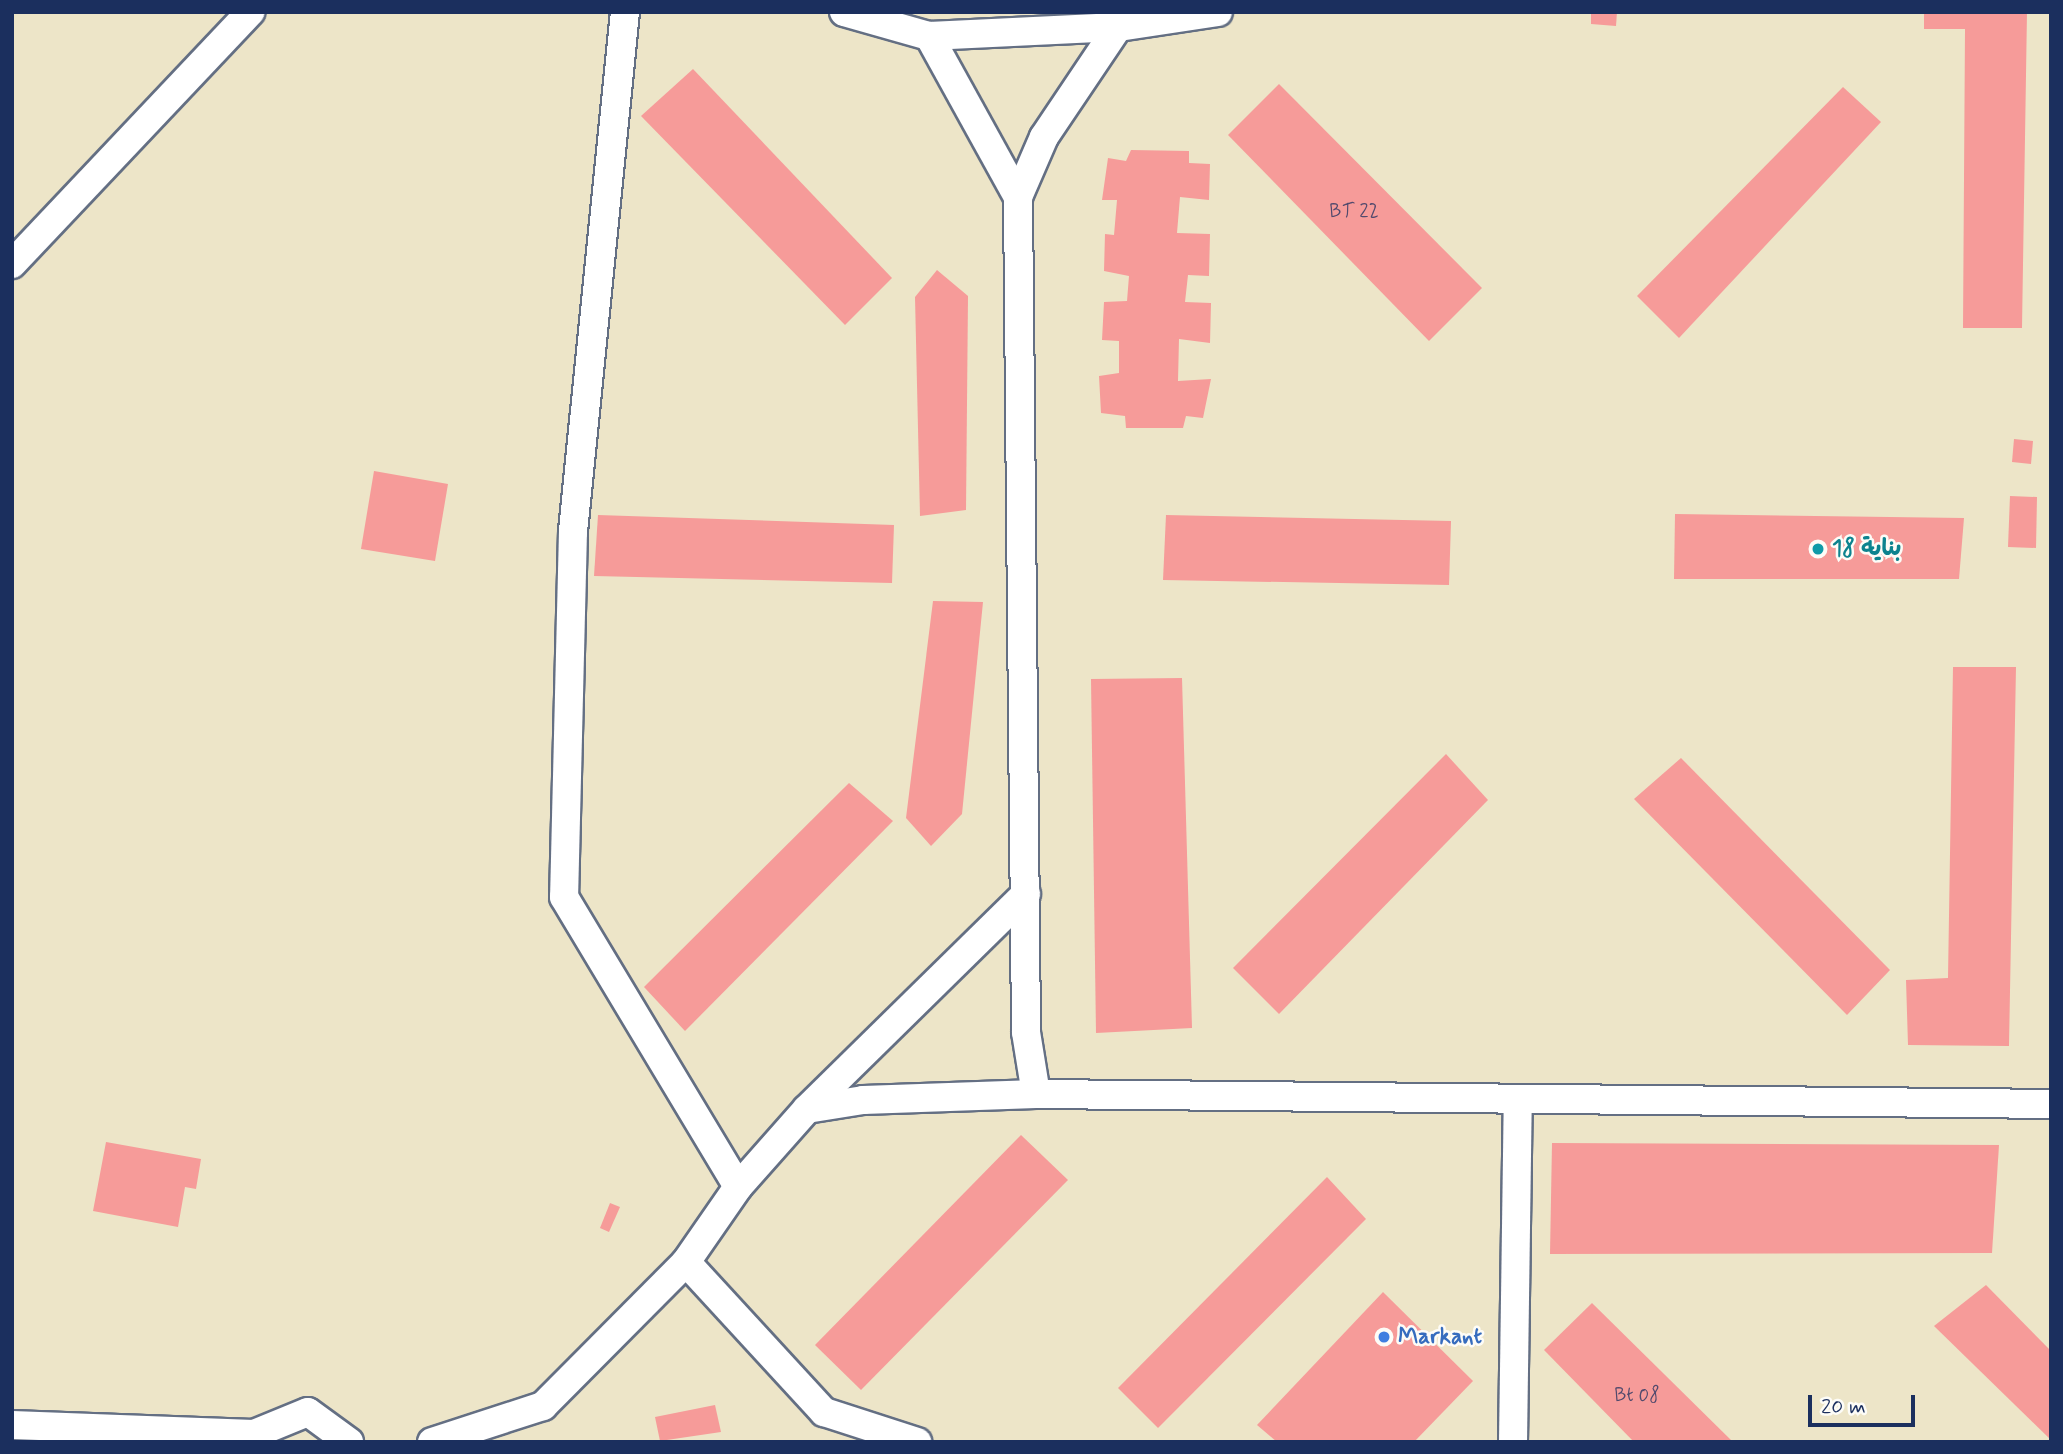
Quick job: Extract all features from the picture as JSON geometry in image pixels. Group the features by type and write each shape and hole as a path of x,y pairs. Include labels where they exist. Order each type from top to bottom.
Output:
{"street":[{"path":"12,264 250,12"},
{"path":"625,12 573,531 564,897 738,1187"},
{"path":"844,12 929,36 1118,27 1218,12"},
{"path":"1036,1094 1026,1032 1018,197 1044,137 1118,27"},
{"path":"929,36 1018,197"},
{"path":"432,1442 543,1406 686,1262 738,1187 807,1110 1026,894"},
{"path":"807,1110 863,1100 1036,1094 1518,1101 2051,1104"},
{"path":"1513,1442 1518,1101"},
{"path":"686,1262 824,1412 917,1442"},
{"path":"12,1424 254,1434 308,1412 349,1442"}],"building":[{"path":"1591,12 1617,12 1616,26 1591,24"},
{"path":"1924,12 2027,12 2022,328 1963,328 1965,29 1924,29"},
{"path":"693,69 892,278 845,325 641,116"},
{"path":"1279,84 1482,288 1429,341 1228,135"},
{"path":"1843,87 1881,122 1679,338 1637,296"},
{"path":"1131,150 1189,151 1189,163 1210,164 1209,200 1180,197 1177,233 1210,234 1209,276 1188,275 1185,302 1211,303 1210,343 1179,339 1178,381 1211,379 1203,418 1186,416 1183,428 1126,428 1125,416 1101,413 1099,376 1119,373 1119,341 1102,340 1104,302 1127,301 1129,276 1104,271 1105,234 1114,235 1117,200 1102,200 1108,158 1126,161"},
{"path":"937,270 968,296 966,510 920,516 915,297"},
{"path":"2014,439 2033,441 2031,464 2012,462"},
{"path":"374,471 448,484 435,561 361,549"},
{"path":"2010,496 2037,497 2036,548 2008,547"},
{"name":"بناية 18","path":"1675,514 1964,518 1959,579 1674,579"},
{"path":"598,515 894,525 892,583 594,576"},
{"path":"1166,515 1451,521 1449,585 1163,580"},
{"path":"933,601 983,602 962,814 931,846 906,818"},
{"path":"1953,667 2016,667 2009,1046 1908,1045 1906,980 1948,978"},
{"path":"1182,678 1192,1028 1096,1033 1091,679"},
{"path":"1446,754 1488,800 1279,1014 1233,968"},
{"path":"1681,758 1890,970 1847,1015 1634,799"},
{"path":"849,783 893,821 685,1031 644,987"},
{"path":"1021,1135 1068,1180 861,1390 815,1345"},
{"path":"106,1142 201,1159 196,1189 185,1187 178,1227 93,1211"},
{"path":"1552,1143 1999,1145 1992,1253 1550,1254"},
{"path":"1327,1177 1366,1219 1158,1428 1118,1388"},
{"path":"610,1203 620,1207 609,1232 600,1228"},
{"path":"1986,1285 2051,1351 2051,1440 1934,1326"},
{"name":"Markant","path":"1383,1292 1473,1381 1414,1442 1277,1442 1257,1425"},
{"path":"1592,1303 1733,1442 1634,1442 1544,1350"},
{"path":"715,1405 721,1432 660,1441 655,1417"}],"place":[{"name":"بناية 18","path":"1818,549"},
{"name":"Markant","path":"1384,1337"}]}
